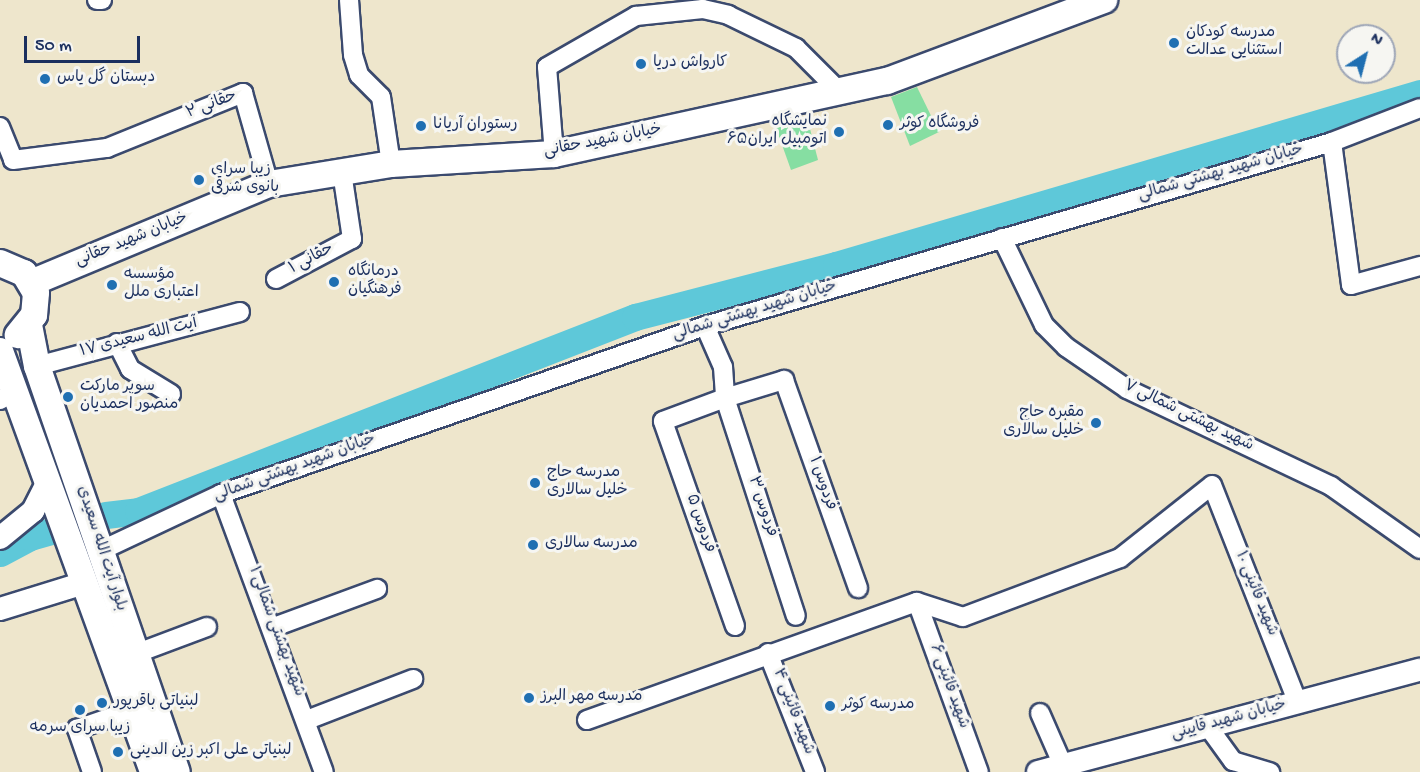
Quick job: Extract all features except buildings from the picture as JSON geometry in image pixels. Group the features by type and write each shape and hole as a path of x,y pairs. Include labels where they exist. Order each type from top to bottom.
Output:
{"main road":[{"name":"خیابان شهید حقانی","path":"32,283 269,184 391,164 554,153 887,81 1104,0"},
{"path":"0,263 15,267 32,283 36,304 29,325 0,340"},
{"name":"بلوار آیت الله سعیدی","path":"29,325 38,366 177,772"},
{"name":"بلوار آیت الله سعیدی","path":"0,351 7,396 47,484 153,772"}],"street":[{"path":"97,0 102,0"},
{"path":"349,0 353,55 359,75 381,97 391,164"},
{"path":"554,153 547,67 636,16 701,5 766,30 813,62 839,91"},
{"name":"حقانی ۲","path":"0,127 13,160 93,150 243,93 269,184"},
{"name":"خیابان شهید بهشتی شمالی","path":"102,550 221,494 705,326 1332,142 1420,108"},
{"path":"1332,142 1351,285 1420,266"},
{"name":"حقانی ۱","path":"276,279 352,239 342,172"},
{"name":"شهید بهشتی شمالی ۷","path":"1002,238 1044,325 1066,347 1127,389 1331,486 1420,549"},
{"name":"آیت الله سعیدی ۱۷","path":"38,366 240,312"},
{"name":"فردوس ۳","path":"705,326 723,367 726,398 796,616"},
{"path":"117,344 130,369 171,394"},
{"name":"فردوس ۱","path":"726,398 784,380 858,588"},
{"name":"فردوس ۵","path":"726,398 663,421 735,626"},
{"path":"0,538 33,511 47,484"},
{"name":"شهید قائینی ۱۰","path":"917,602 963,617 1120,558 1212,485 1298,703"},
{"name":"شهید بهشتی شمالی ۱","path":"221,494 274,627 324,772"},
{"path":"0,609 84,583"},
{"path":"274,627 377,588"},
{"path":"587,720 768,652 917,602"},
{"name":"شهید قائینی ۶","path":"917,602 979,772"},
{"path":"135,654 207,627"},
{"name":"شهید قائینی ۴","path":"768,652 815,772"},
{"name":"خیابان شهید قایینی","path":"1038,772 1062,763 1209,728 1420,670"},
{"path":"307,720 413,679"},
{"path":"92,772 77,729 129,711"},
{"path":"1040,713 1062,763"},
{"path":"1209,728 1233,761 1270,772"}],"green space":[{"path":"917,87 939,132 910,146 891,97"},
{"path":"808,121 818,160 791,170 776,128"}],"waterway":[{"path":"106,515 138,511 635,317 836,265 1420,93"},
{"path":"0,553 30,537 83,522"}],"place":[{"name":"مدرسه کودکان استثنایی عدالت","path":"1174,43"},
{"name":"کارواش دریا","path":"641,64"},
{"name":"دبستان گل یاس","path":"45,79"},
{"name":"فروشگاه کوثر","path":"888,125"},
{"name":"رستوران آریانا","path":"421,126"},
{"name":"نمایشگاه اتومبیل ایران۶۵","path":"839,132"},
{"name":"زیبا سرای بانوی شرقی","path":"199,180"},
{"name":"درمانگاه فرهنگیان","path":"334,282"},
{"name":"مؤسسه اعتباری ملل","path":"112,285"},
{"name":"سوپر مارکت منصور احمدیان","path":"68,397"},
{"name":"مقبره حاج خلیل سالاری","path":"1096,423"},
{"name":"مدرسه حاج خلیل سالاری","path":"535,483"},
{"name":"مدرسه سالاری","path":"533,545"},
{"name":"مدرسه مهر البرز","path":"529,698"},
{"name":"لبنیاتی باقرپور","path":"102,703"},
{"name":"مدرسه کوثر","path":"830,706"},
{"name":"زیبا سرای سرمه","path":"80,710"},
{"name":"لبنیاتی علی اکبر زین الدینی","path":"118,752"}]}
